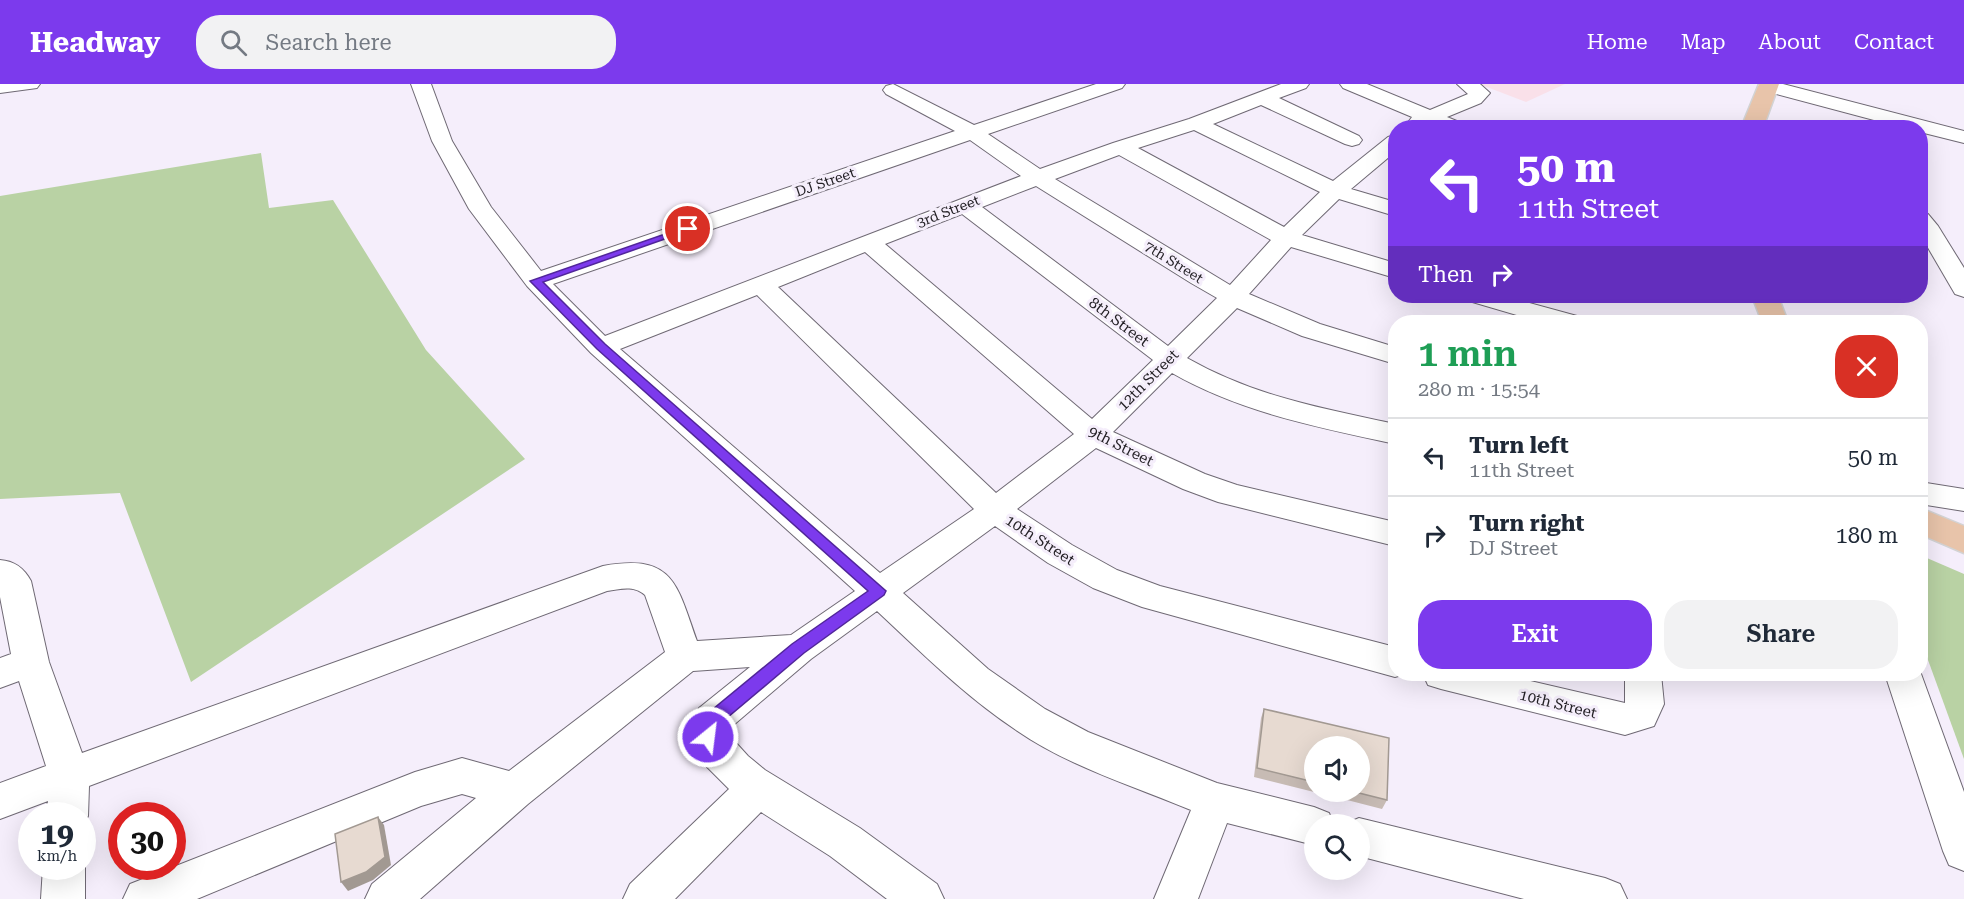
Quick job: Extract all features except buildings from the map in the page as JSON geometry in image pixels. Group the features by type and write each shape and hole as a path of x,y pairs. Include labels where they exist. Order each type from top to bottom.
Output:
{"main road":[{"path":"1755,120 1768,85"},
{"path":"1928,524 1964,540"}],"street":[{"path":"0,87 30,84"},
{"path":"421,84 442,141 481,209 536,281 601,346 975,680 1031,720 1074,744 1215,801 1304,823"},
{"name":"7th Street","path":"914,84 893,90 972,132 1038,178 1233,297 1311,330 1388,354"},
{"name":"DJ Street","path":"536,281 1115,84"},
{"name":"3rd Street","path":"601,346 762,286 964,205 1299,84"},
{"path":"1350,84 1415,120"},
{"path":"1768,85 1900,120"},
{"path":"1424,120 1474,99 1473,88"},
{"path":"1262,98 1352,140"},
{"path":"1196,123 1335,191 1388,207"},
{"path":"1928,127 1964,137"},
{"path":"1120,147 1286,238 1388,269"},
{"name":"12th Street","path":"922,899 844,842 758,788 715,749 708,737 713,719 798,649 994,510 1093,435 1233,297 1286,238 1335,191 1388,147"},
{"name":"8th Street","path":"964,205 1168,359 1199,377 1236,394 1280,408 1388,432"},
{"path":"1928,229 1961,279"},
{"name":"9th Street","path":"868,242 1093,435 1132,450 1172,473 1228,494 1388,532"},
{"name":"10th Street","path":"762,286 994,510 1060,554 1106,579 1154,598 1388,660"},
{"path":"1502,303 1544,315"},
{"path":"1928,494 1964,500"},
{"path":"0,573 4,573 14,581 15,667 70,777 68,802"},
{"path":"0,801 603,579 623,575 642,577 658,586 685,657"},
{"path":"387,899 514,791 685,657 798,649"},
{"name":"10th Street","path":"1468,681 1625,719 1640,715 1645,704 1643,681"},
{"path":"1905,681 1964,851"},
{"path":"145,899 415,790 462,776 514,791"},
{"path":"645,899 758,788"},
{"path":"1176,899 1215,801"},
{"path":"1370,840 1605,899"},
{"path":"63,899 64,880"}],"shaded area":[{"path":"1479,84 1565,84 1526,102"}],"green space":[{"path":"261,153 269,208 333,200 426,350 525,459 191,682 120,493 0,499 0,196"},
{"path":"1928,558 1964,574 1964,759 1928,660"}],"route":[{"path":"688,229 536,281 601,346 878,591 798,649 713,719 708,737"}]}
